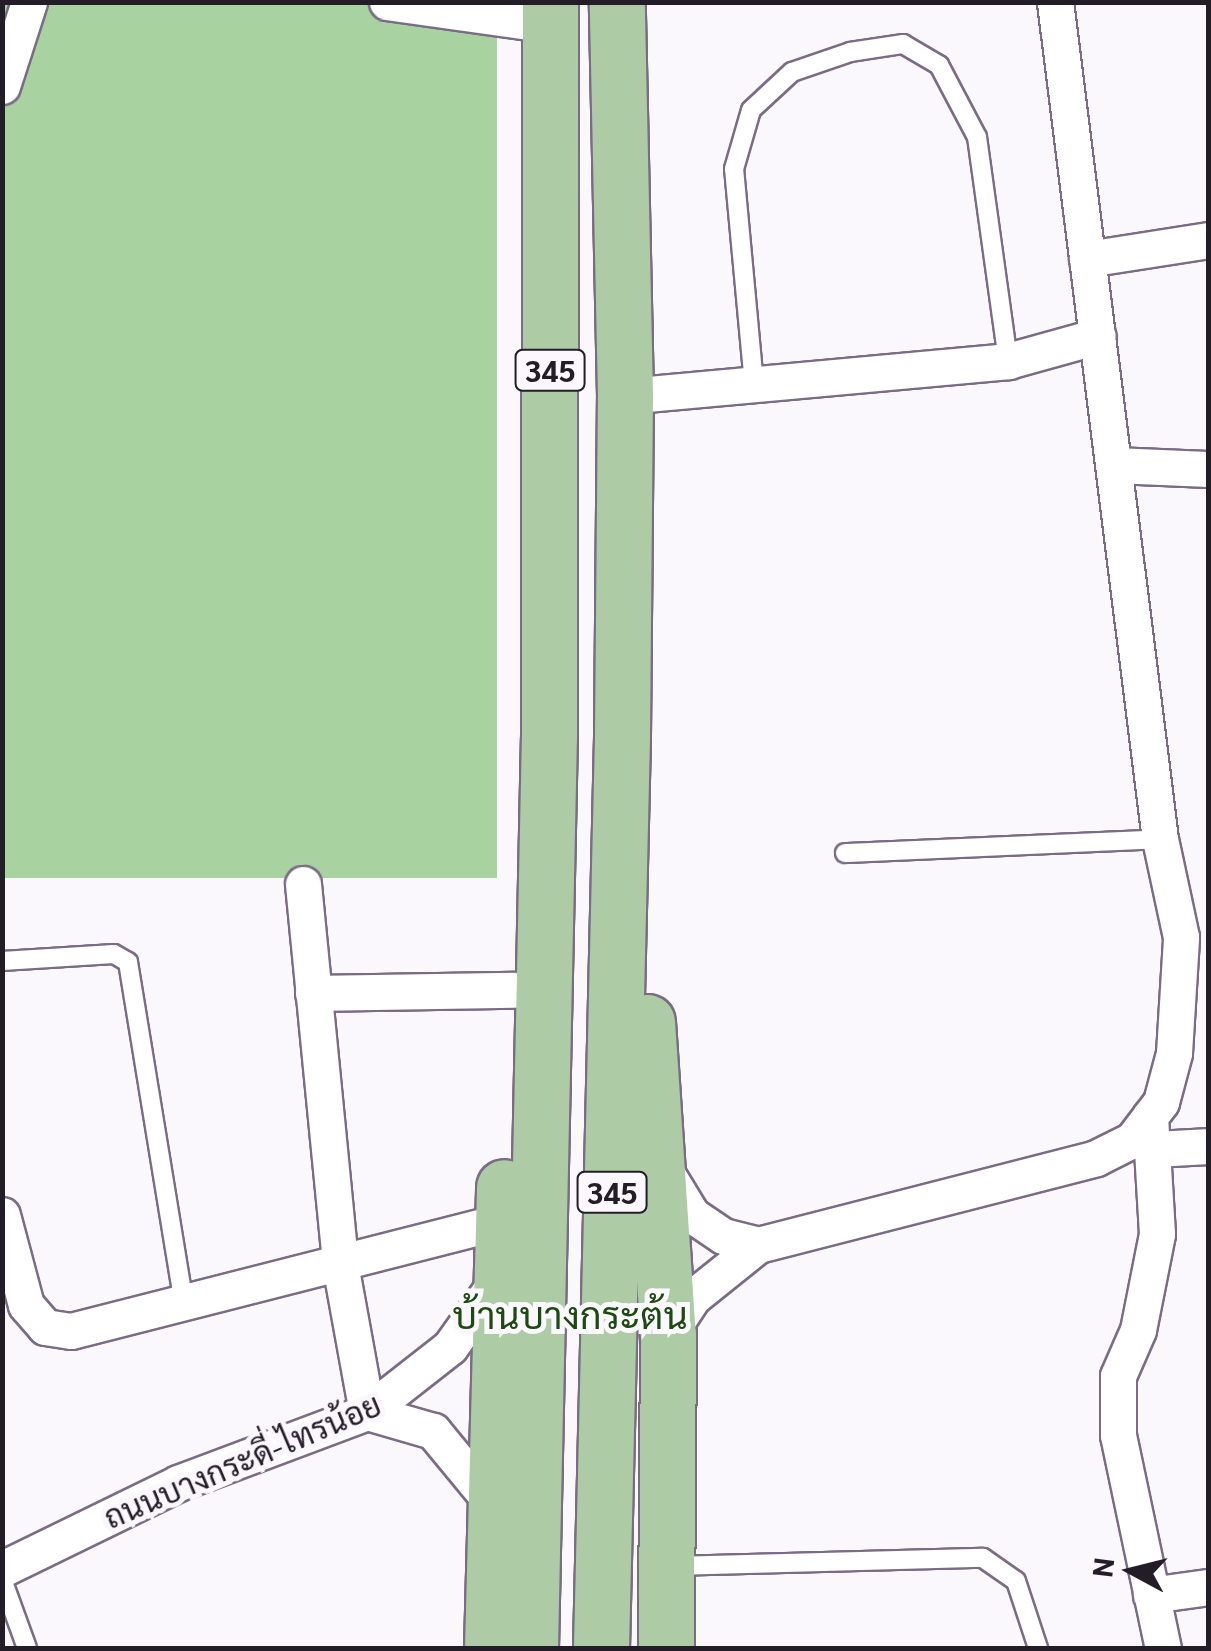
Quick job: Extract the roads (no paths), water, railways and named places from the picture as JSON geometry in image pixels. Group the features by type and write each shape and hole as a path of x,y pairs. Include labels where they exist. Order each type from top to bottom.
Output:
{"main road":[{"name":"345","path":"601,1648 622,735 625,396 617,2"},
{"name":"345","path":"530,1648 549,737 550,14"},
{"path":"622,735 668,1335 666,1648"},
{"path":"492,1648 499,1278 514,990 549,737"}],"street":[{"path":"2,86 28,2"},
{"path":"387,2 550,14"},
{"path":"1055,2 1160,839 1181,937 1174,1053 1152,1133 1158,1234 1138,1330 1118,1376 1118,1435 1163,1648"},
{"path":"1087,260 1208,240"},
{"path":"625,396 1008,361 1098,336"},
{"path":"1114,465 1208,469"},
{"path":"304,884 340,1264 367,1412 433,1431 494,1504"},
{"path":"313,993 514,990"},
{"path":"655,1127 666,1183 692,1215 723,1236 758,1246"},
{"path":"668,1335 705,1284 758,1246 1096,1158 1152,1133 1208,1146"},
{"path":"2,1215 26,1306 45,1328 71,1331 502,1221"},
{"name":"ถนนบางกระดี่-ไทรน้อย","path":"2,1569 178,1483 367,1412 450,1347 499,1278"},
{"path":"1151,1595 1208,1587"}],"lane":[{"path":"754,384 734,169 751,110 792,72 850,52 903,44 939,64 977,137 1008,361"},
{"path":"844,853 1160,839"},
{"path":"2,961 114,954 128,962 184,1303"},
{"path":"667,1566 983,1558 1016,1580 1038,1648"},
{"path":"2,1578 27,1648"}],"district":[{"name":"บ้านบางกระต้น","path":"570,1314"}]}
